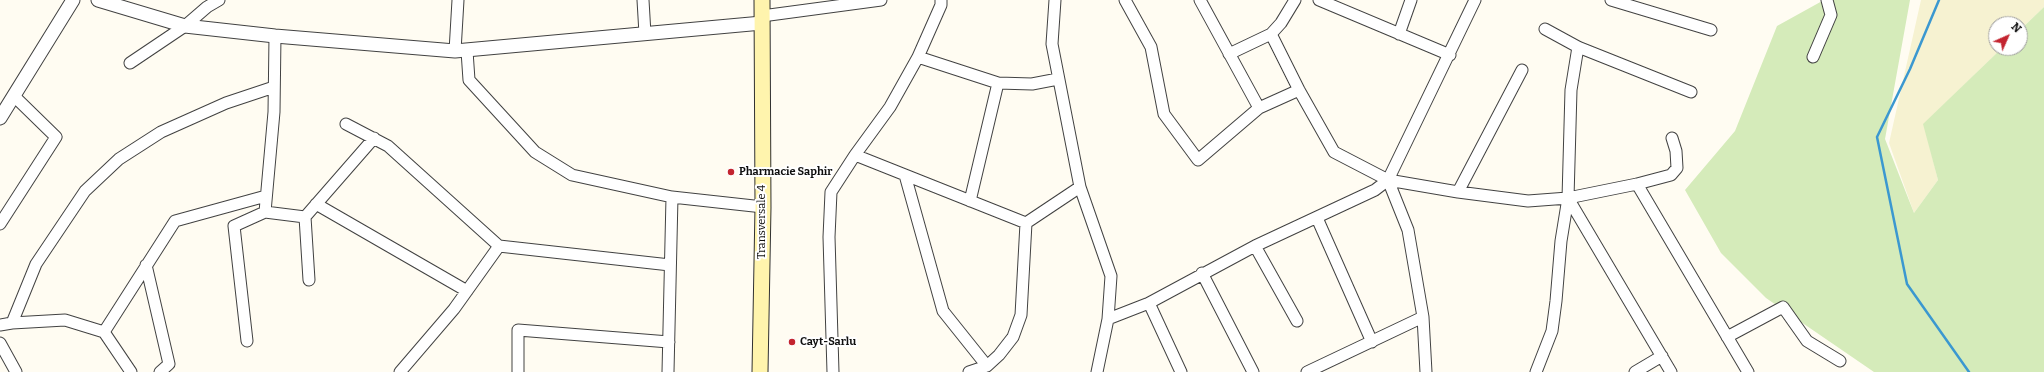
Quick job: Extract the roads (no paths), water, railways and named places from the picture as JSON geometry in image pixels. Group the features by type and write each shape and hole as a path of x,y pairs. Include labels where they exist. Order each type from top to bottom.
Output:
{"main road":[{"name":"Transversale 4","path":"760,372 763,207 762,0"}],"street":[{"path":"1,115 73,0"},
{"path":"98,0 185,26 275,36 461,51 646,34 762,19 881,0"},
{"path":"130,63 185,26 207,7 219,0"},
{"path":"458,0 461,51 469,80 535,152 572,175 672,197 763,207"},
{"path":"643,0 646,34"},
{"path":"833,372 829,237 831,192 855,155 890,107 918,57 941,5 941,0"},
{"path":"1055,0 1052,44 1058,79 1080,187 1111,276 1108,319 1097,372"},
{"path":"1125,0 1150,46 1164,114 1198,160 1259,108 1299,90"},
{"path":"1200,0 1259,108"},
{"path":"1229,54 1271,34 1281,23 1294,0"},
{"path":"1319,0 1450,55"},
{"path":"1399,34 1411,0"},
{"path":"1108,319 1149,303 1202,273 1255,246 1376,190 1388,180 1450,55 1475,0"},
{"path":"1611,0 1711,30"},
{"path":"1813,57 1831,15 1827,0"},
{"path":"1545,29 1578,47 1691,92"},
{"path":"1271,34 1299,90 1334,152 1388,180 1458,192 1528,201 1568,198 1637,184 1671,175 1677,168 1676,151 1672,138"},
{"path":"265,212 274,112 275,36"},
{"path":"1536,372 1552,331 1561,241 1568,198 1571,90 1578,47"},
{"path":"918,57 998,83 1032,84 1058,79"},
{"path":"1458,192 1522,70"},
{"path":"970,201 998,83"},
{"path":"12,323 36,264 85,191 119,158 162,132 226,103 274,87"},
{"path":"0,224 56,137 14,96"},
{"path":"346,124 388,146 500,246 670,265"},
{"path":"309,280 304,217 374,138"},
{"path":"855,155 1026,222"},
{"path":"904,175 943,311 987,366"},
{"path":"1388,180 1408,230 1423,318 1426,372"},
{"path":"1637,184 1748,372"},
{"path":"1026,222 1080,187"},
{"path":"104,332 175,221 266,196"},
{"path":"668,372 672,197"},
{"path":"1568,198 1671,372"},
{"path":"316,204 467,291"},
{"path":"247,341 234,226 265,212 304,217"},
{"path":"1317,218 1372,342"},
{"path":"969,372 987,366 999,355 1013,337 1021,315 1026,222"},
{"path":"400,372 454,309 500,246"},
{"path":"1255,246 1297,321"},
{"path":"146,266 169,364 160,372"},
{"path":"1202,273 1253,372"},
{"path":"1149,303 1181,372"},
{"path":"1727,338 1783,306 1807,341 1840,361"},
{"path":"1307,372 1423,318"},
{"path":"0,325 65,320 104,332 131,372"},
{"path":"518,372 518,330 669,342"},
{"path":"0,343 16,372"},
{"path":"1635,372 1662,356"}],"waterway":[{"path":"1939,0 1910,69 1877,137 1907,284 1969,372"}],"place":[{"name":"Pharmacie Saphir","path":"731,172"},
{"name":"Cayt-Sarlu","path":"792,342"}]}
